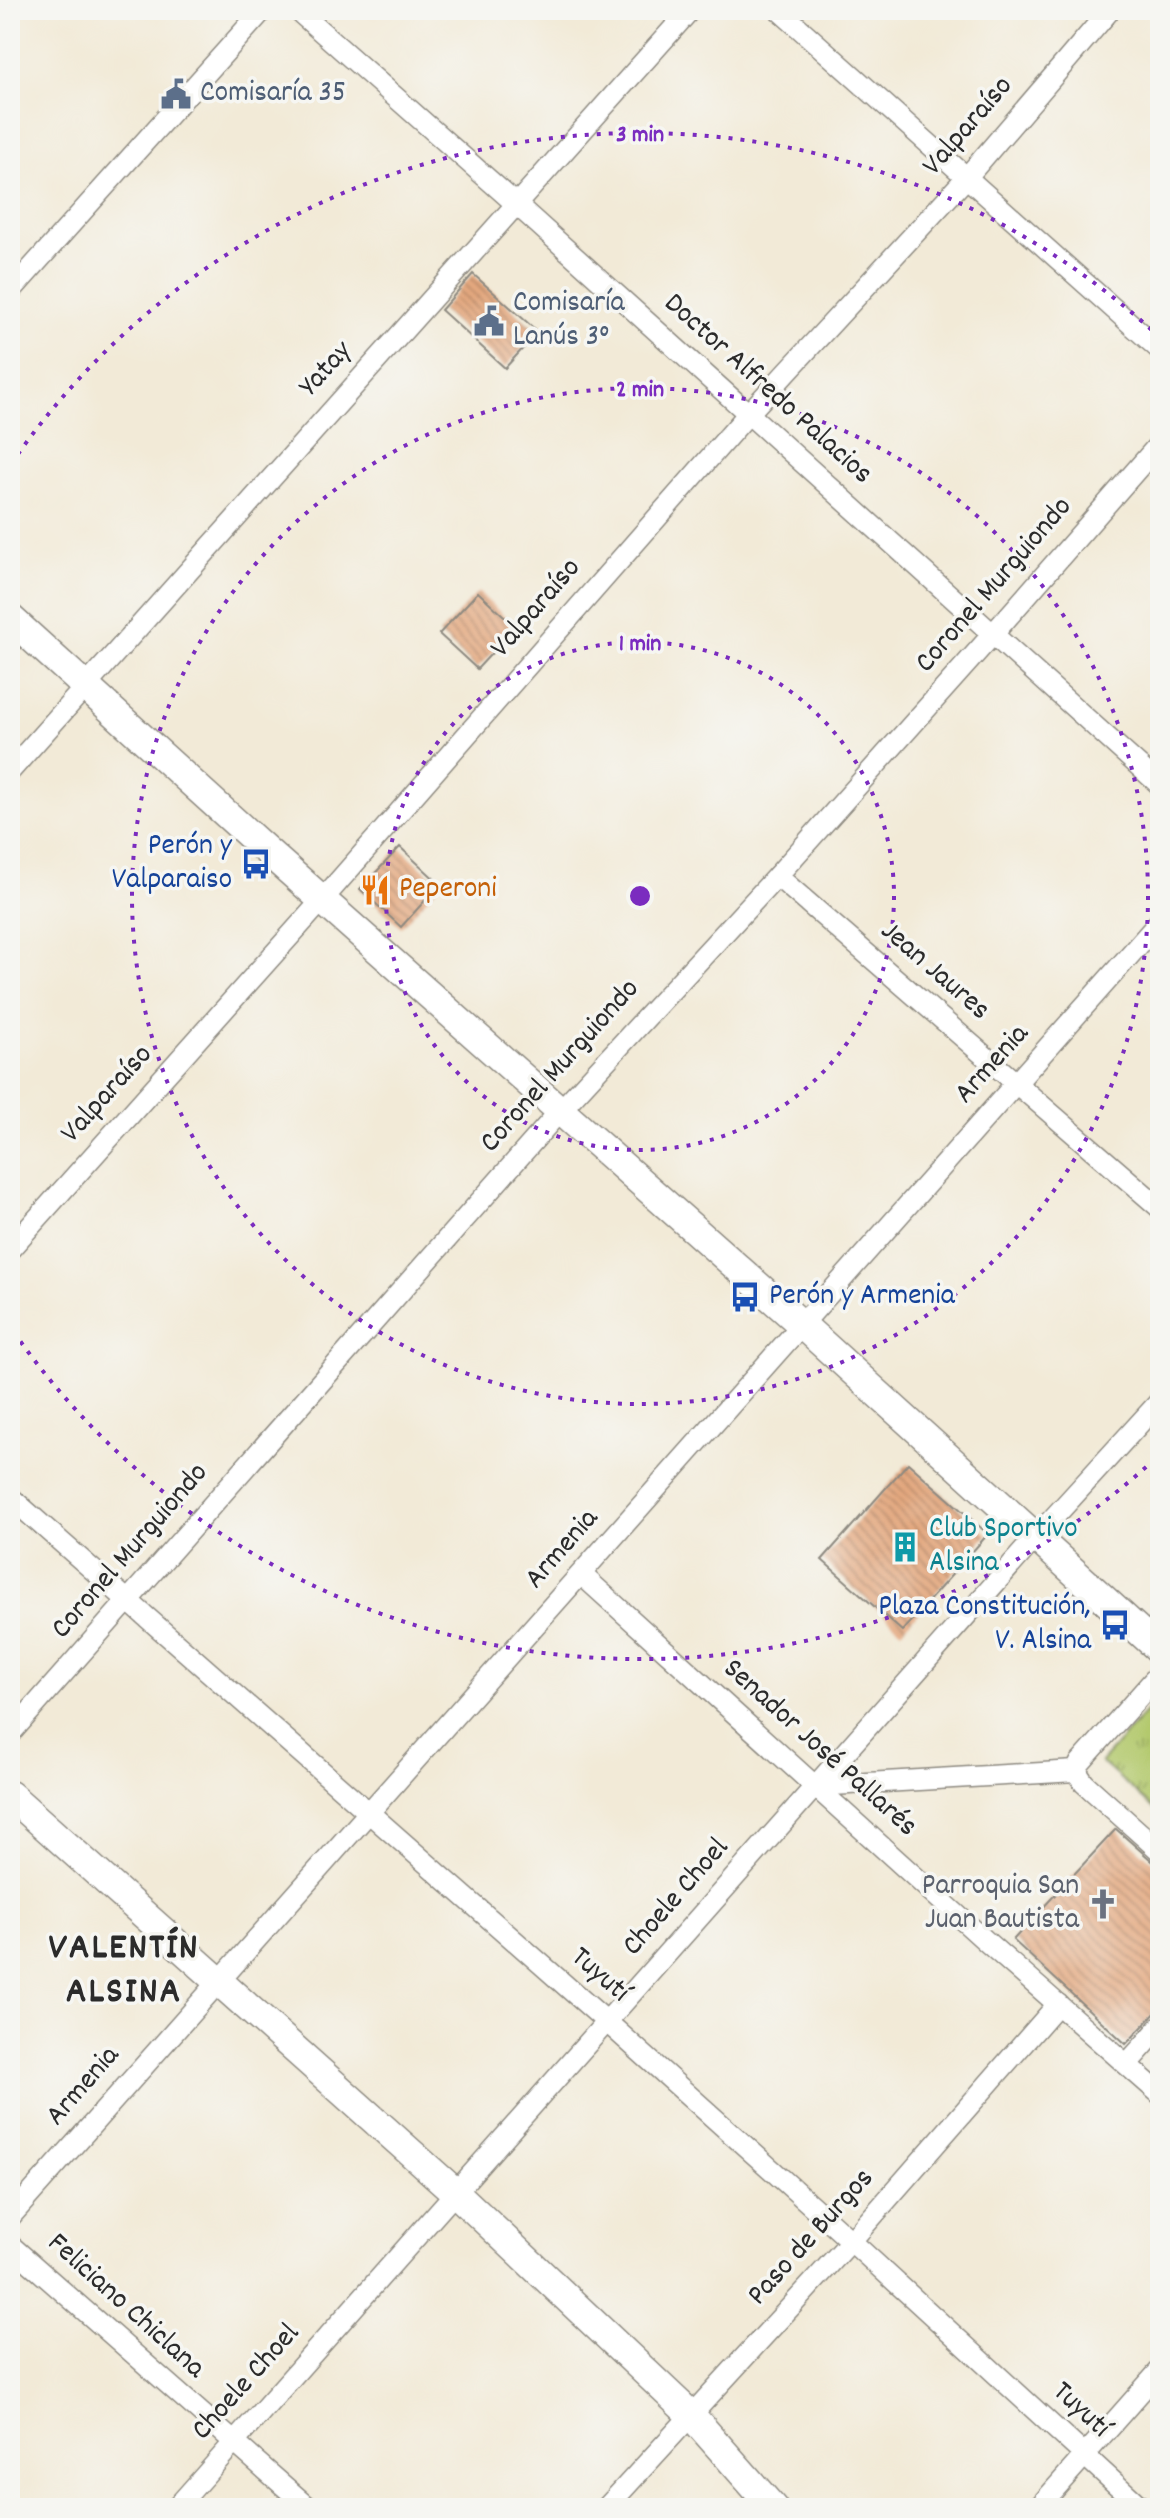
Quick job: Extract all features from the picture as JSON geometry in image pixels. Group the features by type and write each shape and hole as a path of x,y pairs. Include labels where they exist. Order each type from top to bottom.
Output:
{"street":[{"path":"10,292 263,10"},
{"name":"Doctor Alfredo Palacios","path":"297,10 1160,785"},
{"name":"Yatay","path":"10,771 690,10"},
{"path":"779,10 1160,350"},
{"name":"Valparaíso","path":"10,1249 323,899 748,414 967,177 1110,10"},
{"name":"Coronel Murguiondo","path":"10,1734 559,1112 777,876 1160,443"},
{"path":"10,618 559,1112 801,1324 1160,1650"},
{"name":"Jean Jaures","path":"777,876 1160,1208"},
{"name":"Armenia","path":"10,2217 1160,921"},
{"name":"Choele Choel","path":"176,2508 1035,1538 1160,1401"},
{"name":"Tuyutí","path":"10,1497 607,2022 1142,2508"},
{"name":"Senador José Pallarés","path":"582,1575 1160,2094"},
{"path":"1076,1771 1160,1673"},
{"path":"815,1786 1076,1771"},
{"path":"1076,1771 1084,1783 1160,1851"},
{"path":"10,1795 456,2193 691,2415 773,2508"},
{"name":"Paso de Burgos","path":"606,2508 851,2241 1058,2004"},
{"path":"1127,2064 1160,2027"},
{"name":"Feliciano Chiclana","path":"10,2245 309,2508"},
{"path":"1038,2508 1160,2370"}],"green space":[{"path":"1160,1696 1160,1814 1101,1762"}],"building":[{"name":"Comisaría Lanús 3°","path":"473,274 538,332 505,368 441,310"},
{"path":"478,592 516,627 477,669 439,634"},
{"path":"400,847 440,884 401,927 360,889"},
{"name":"Club Sportivo Alsina","path":"908,1463 988,1534 902,1631 822,1560"},
{"name":"Parroquia San Juan Bautista","path":"1116,1829 1160,1868 1160,2008 1126,2044 1013,1940"}],"place":[{"name":"Comisaría 35","path":"176,94"},
{"name":"Comisaría Lanús 3°","path":"489,321"},
{"name":"Perón y Valparaiso","path":"256,864"},
{"name":"Peperoni","path":"375,890"},
{"name":"Perón y Armenia","path":"745,1297"},
{"name":"Club Sportivo Alsina","path":"905,1547"},
{"name":"Plaza Constitución, V. Alsina","path":"1115,1625"},
{"name":"Parroquia San Juan Bautista","path":"1103,1904"}],"district":[{"name":"VALENTÍN ALSINA","path":"124,1971"}]}
